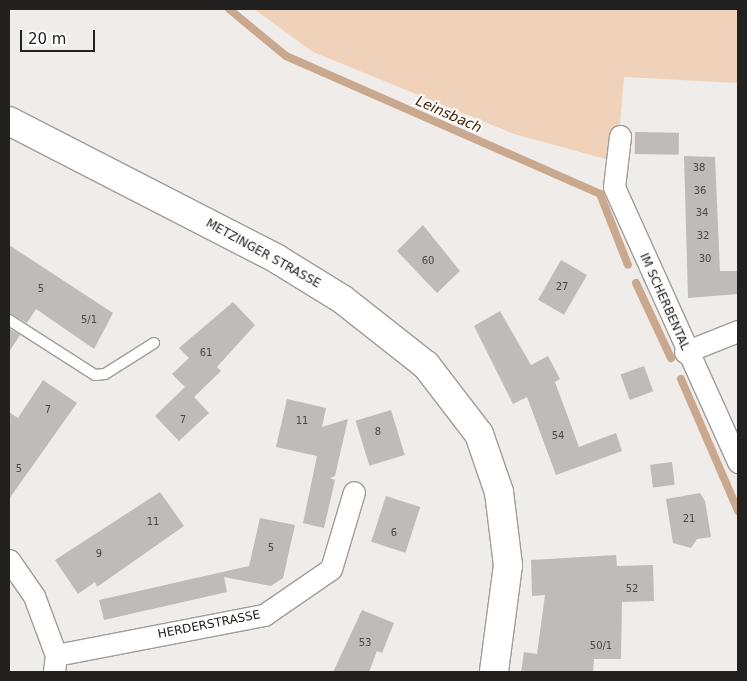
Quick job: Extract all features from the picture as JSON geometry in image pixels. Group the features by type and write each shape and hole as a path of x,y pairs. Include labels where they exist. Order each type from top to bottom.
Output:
{"main road":[{"name":"METZINGER STRASSE","path":"9,121 276,259 342,299 426,366 479,434 499,492 508,565 494,672"}],"street":[{"name":"IM SCHERBENTAL","path":"620,136 614,187 686,352 738,462"},
{"path":"686,352 738,332"},
{"name":"HERDERSTRASSE","path":"55,664 264,615 331,569 354,492"},
{"path":"9,560 34,596 55,664"}],"lane":[{"path":"9,320 95,375 106,374 154,343"}],"shaded area":[{"path":"254,9 738,9 738,83 624,77 617,162 514,134 313,52"}],"building":[{"path":"635,132 679,133 679,155 635,154"},
{"path":"684,156 715,157 720,271 738,271 738,294 688,298"},
{"path":"423,225 460,271 437,293 397,251"},
{"path":"9,245 113,313 94,349 36,309 27,323 9,313"},
{"path":"561,260 587,275 564,315 538,300"},
{"path":"233,302 255,325 217,367 221,371 194,397 209,413 179,441 155,416 185,387 172,374 189,358 179,348"},
{"path":"500,311 531,365 548,356 560,379 555,382 579,447 616,433 622,451 556,475 527,397 513,404 474,326"},
{"path":"9,328 20,335 9,352"},
{"path":"644,366 653,391 630,400 621,375"},
{"path":"43,380 77,403 9,499 9,412 18,418"},
{"path":"287,399 326,408 322,427 348,419 335,476 330,478 335,480 324,528 303,523 317,456 276,447"},
{"path":"391,410 405,455 369,466 356,421"},
{"path":"672,462 675,485 653,488 650,465"},
{"path":"160,492 184,526 97,587 95,582 78,594 55,560"},
{"path":"700,493 705,501 711,537 697,539 691,548 673,543 666,499"},
{"path":"386,496 420,507 405,553 371,542"},
{"path":"260,518 295,525 283,578 271,586 224,577 227,592 104,620 99,600 249,566"},
{"path":"616,555 617,566 653,565 654,601 622,602 621,659 594,659 593,672 521,672 524,652 537,654 545,595 532,596 531,560"},
{"path":"362,610 394,623 382,653 377,651 369,672 333,672"}],"waterway":[{"name":"Leinsbach","path":"229,9 286,56 600,194 628,265"},
{"name":"Leinsbach","path":"636,283 671,358"},
{"name":"Leinsbach","path":"681,379 738,511"}]}
